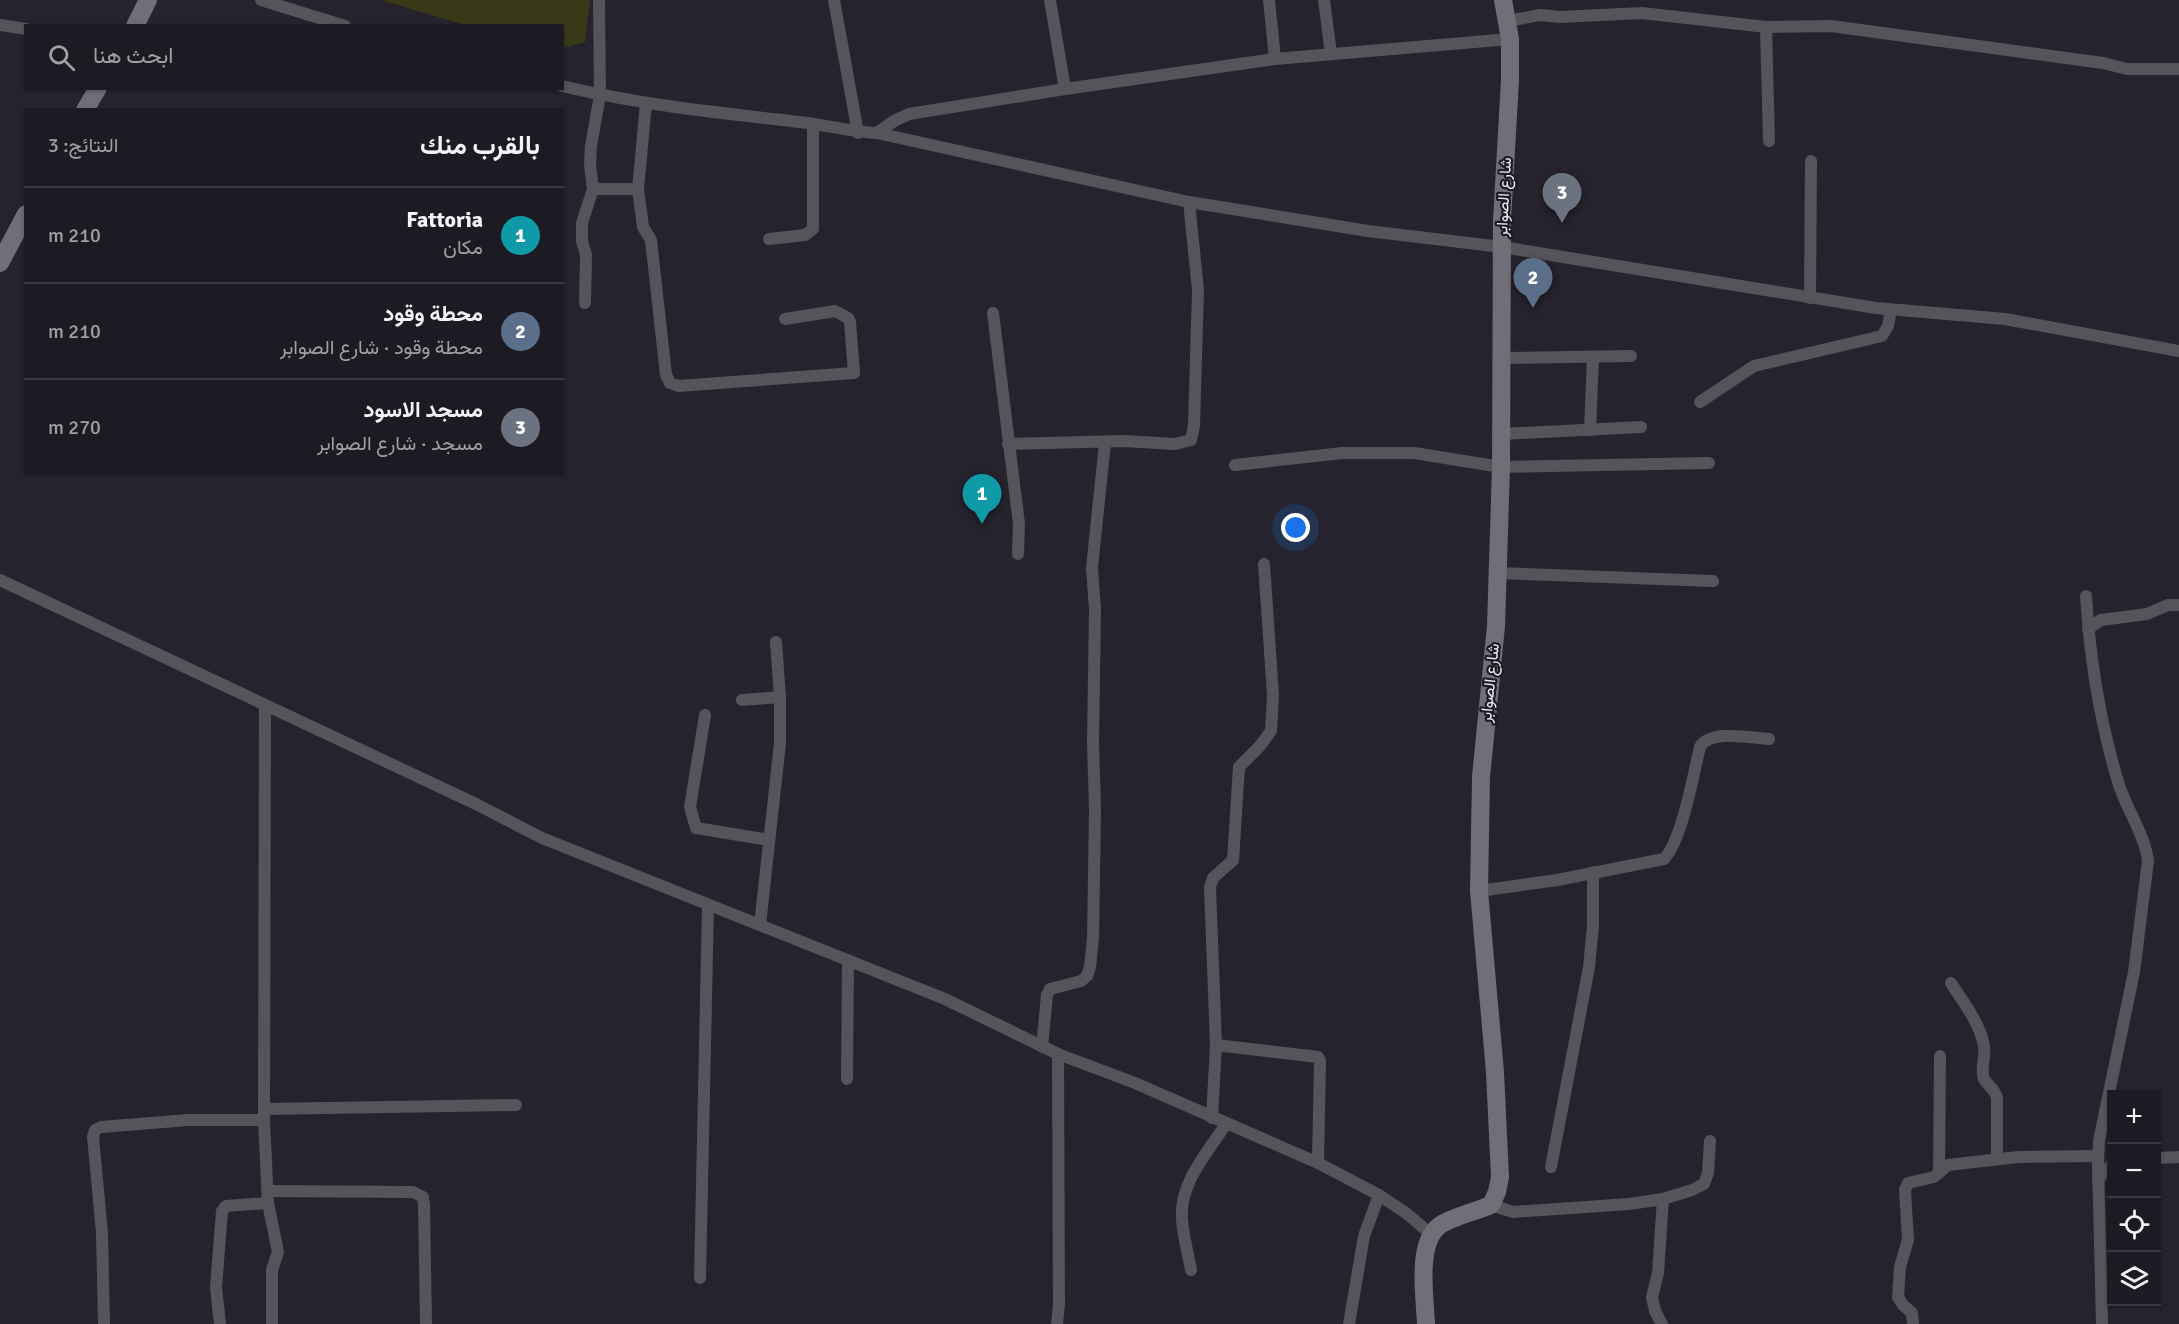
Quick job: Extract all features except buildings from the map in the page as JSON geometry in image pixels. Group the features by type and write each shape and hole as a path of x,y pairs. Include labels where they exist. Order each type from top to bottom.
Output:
{"street":[{"path":"136,24 148,0"},
{"path":"261,0 339,24"},
{"path":"585,303 586,264 582,223 593,189 590,165 591,146 600,95 599,0"},
{"path":"834,0 858,133"},
{"path":"1050,0 1065,89"},
{"path":"1269,0 1275,59"},
{"path":"1324,0 1332,54"},
{"name":"شارع الصوابر","path":"1491,1205 1500,1178 1501,1158 1479,891 1481,777 1496,626 1502,434 1502,247 1510,80 1509,30 1503,0"},
{"path":"878,133 894,121 909,114 1275,59 1332,54 1509,30 1540,15 1560,17 1642,13 1766,27 1831,26 2103,63 2127,69 2179,69"},
{"path":"0,25 24,29"},
{"path":"1766,27 1769,141"},
{"path":"564,86 646,103 813,124 858,133 878,133 1189,202 1374,232 1502,247 1891,310 2005,319 2179,351"},
{"path":"86,108 97,90"},
{"path":"646,103 638,189 643,227 651,240 666,375 670,383 678,386 854,374 848,318 835,311 785,319"},
{"path":"769,239 806,236 813,229 813,124"},
{"path":"1810,298 1811,161"},
{"path":"593,189 638,189"},
{"path":"1008,444 1124,441 1175,444 1191,440 1198,290 1189,202"},
{"path":"0,263 24,218"},
{"path":"1700,402 1754,366 1882,336 1888,326 1891,310"},
{"path":"993,313 1019,524 1017,554"},
{"path":"1502,358 1631,356"},
{"path":"1590,430 1593,357"},
{"path":"1502,434 1641,427"},
{"path":"1042,1047 1047,995 1050,989 1081,981 1087,976 1090,968 1093,938 1095,810 1093,742 1095,609 1092,568 1105,443"},
{"path":"1235,465 1342,453 1414,453 1501,467 1709,463"},
{"path":"1212,1118 1216,1045 1210,887 1213,878 1233,860 1239,767 1271,731 1273,695 1264,564"},
{"path":"1498,573 1713,581"},
{"path":"0,580 476,804 542,838 945,999 1042,1047 1135,1083 1318,1163 1379,1195 1406,1213 1431,1234"},
{"path":"2086,596 2094,678 2111,759 2148,861 2134,972 2098,1156 2102,1324"},
{"path":"2088,629 2101,621 2147,614 2168,605 2179,605"},
{"path":"760,925 780,743 780,697 776,642"},
{"path":"742,700 780,697"},
{"path":"265,705 264,1115 267,1197 278,1252 272,1270 272,1324"},
{"path":"705,715 690,807 696,828 769,840"},
{"path":"1479,891 1532,884 1664,859 1672,850 1700,747 1704,740 1726,736 1769,739"},
{"path":"1551,1167 1589,967 1593,926 1593,872"},
{"path":"700,1278 708,905"},
{"path":"847,1079 848,960"},
{"path":"1951,983 1977,1027 1984,1047 1983,1074 1997,1098 1997,1159"},
{"path":"1216,1045 1318,1057 1320,1062 1318,1163"},
{"path":"1057,1324 1059,1304 1058,1054"},
{"path":"1939,1173 1940,1056"},
{"path":"104,1324 102,1233 93,1137 95,1130 101,1127 264,1115 516,1106"},
{"path":"1191,1270 1182,1218 1183,1197 1191,1178 1226,1124"},
{"path":"1426,1324 1425,1256 1431,1234 1440,1225 1491,1205 1513,1212 1564,1210 1663,1199 1692,1190 1704,1184 1708,1173 1710,1141"},
{"path":"1913,1324 1912,1313 1898,1297 1900,1268 1908,1240 1906,1187 1910,1182 1934,1177 1948,1165 2058,1155 2098,1156"},
{"path":"2161,1158 2179,1157"},
{"path":"2098,1179 2107,1169"},
{"path":"219,1324 216,1287 222,1211 226,1206 267,1197 413,1192 423,1197 424,1205 426,1324"},
{"path":"1349,1324 1364,1236 1379,1195"},
{"path":"1662,1324 1655,1311 1652,1297 1658,1273 1663,1199"}],"green space":[{"path":"381,0 590,0 585,42 564,48 564,24 462,24"}],"place":[{"name":"مسجد الاسود","path":"1562,223"},
{"name":"محطة وقود","path":"1533,308"},
{"name":"Fattoria","path":"982,524"}]}
